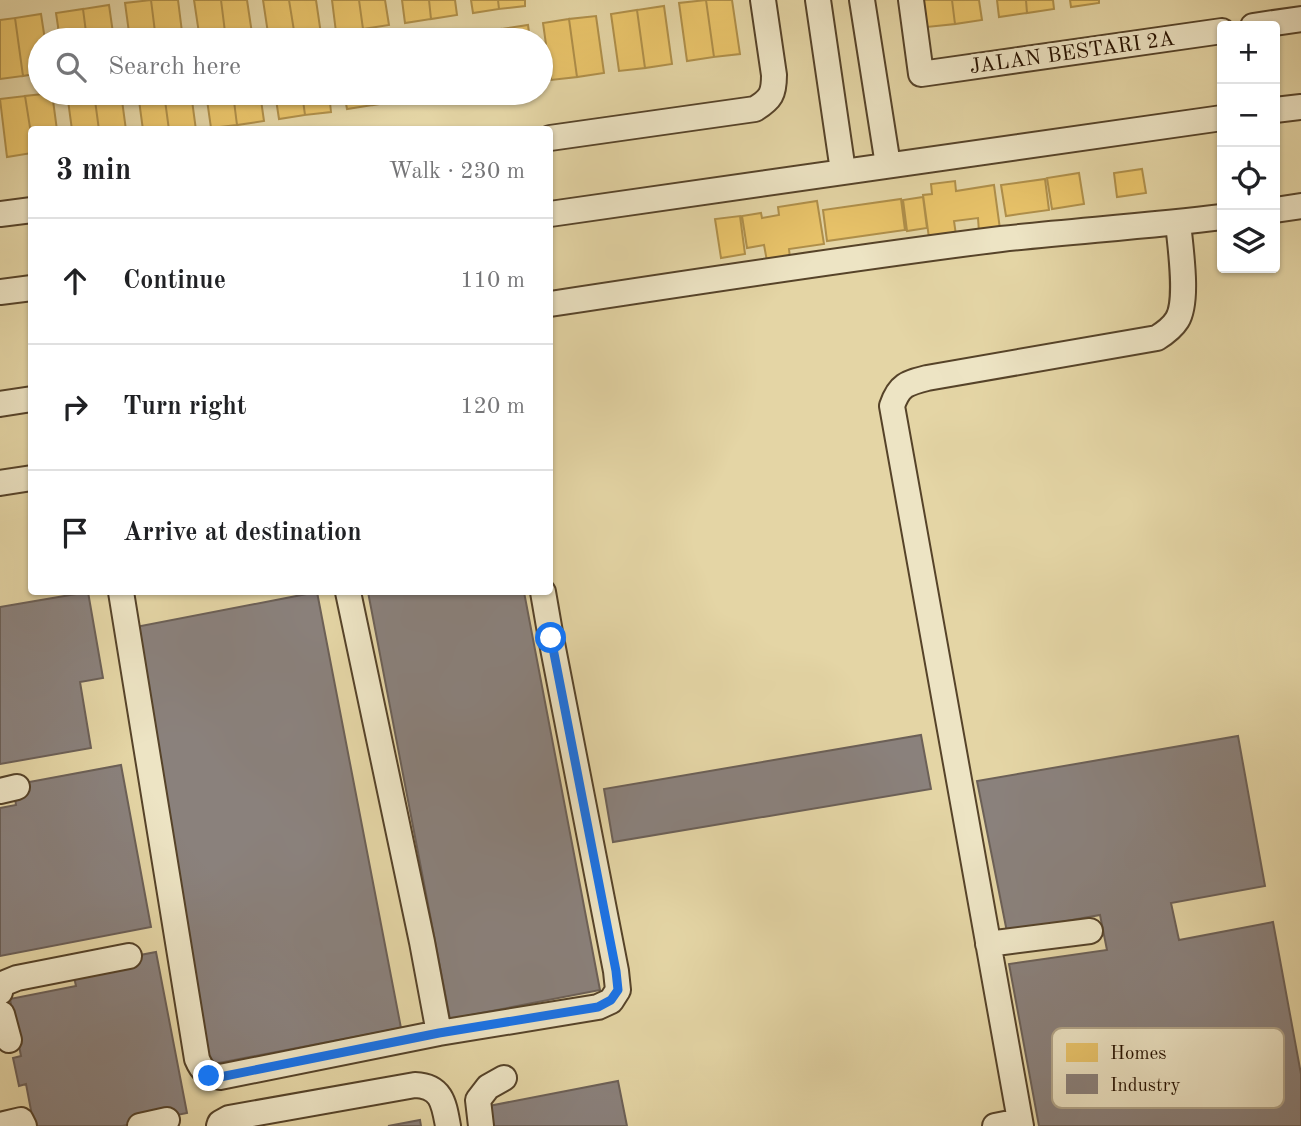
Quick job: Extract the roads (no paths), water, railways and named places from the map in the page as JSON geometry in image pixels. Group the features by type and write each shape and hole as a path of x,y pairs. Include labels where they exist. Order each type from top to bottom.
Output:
{"street":[{"path":"553,138 755,109 768,101 774,87 774,75 763,0"},
{"path":"818,0 843,172"},
{"path":"862,0 888,165"},
{"name":"JALAN BESTARI 2A","path":"911,0 921,74 1217,32"},
{"path":"1280,22 1301,19"},
{"path":"1280,109 1301,107"},
{"path":"553,214 1217,119"},
{"path":"1280,208 1301,206"},
{"path":"0,214 28,210"},
{"path":"553,304 1002,239 1217,217"},
{"path":"995,1126 1020,1123 892,406 897,393 908,383 927,377 1157,338 1168,331 1182,308 1178,222"},
{"path":"0,292 28,288"},
{"path":"0,404 28,400"},
{"path":"0,483 28,479"},
{"path":"121,595 197,1059 201,1069 209,1076 220,1077 439,1033 598,1007 611,1000 618,990 544,595"},
{"path":"349,595 439,1033"},
{"path":"988,944 1090,931"},
{"path":"9,1040 0,1006 2,984 17,978 129,957"},
{"path":"481,1126 478,1100 488,1087 504,1078"},
{"path":"219,1126 229,1118 415,1085 425,1085 439,1095 448,1126"},
{"path":"140,1126 167,1120"}]}
